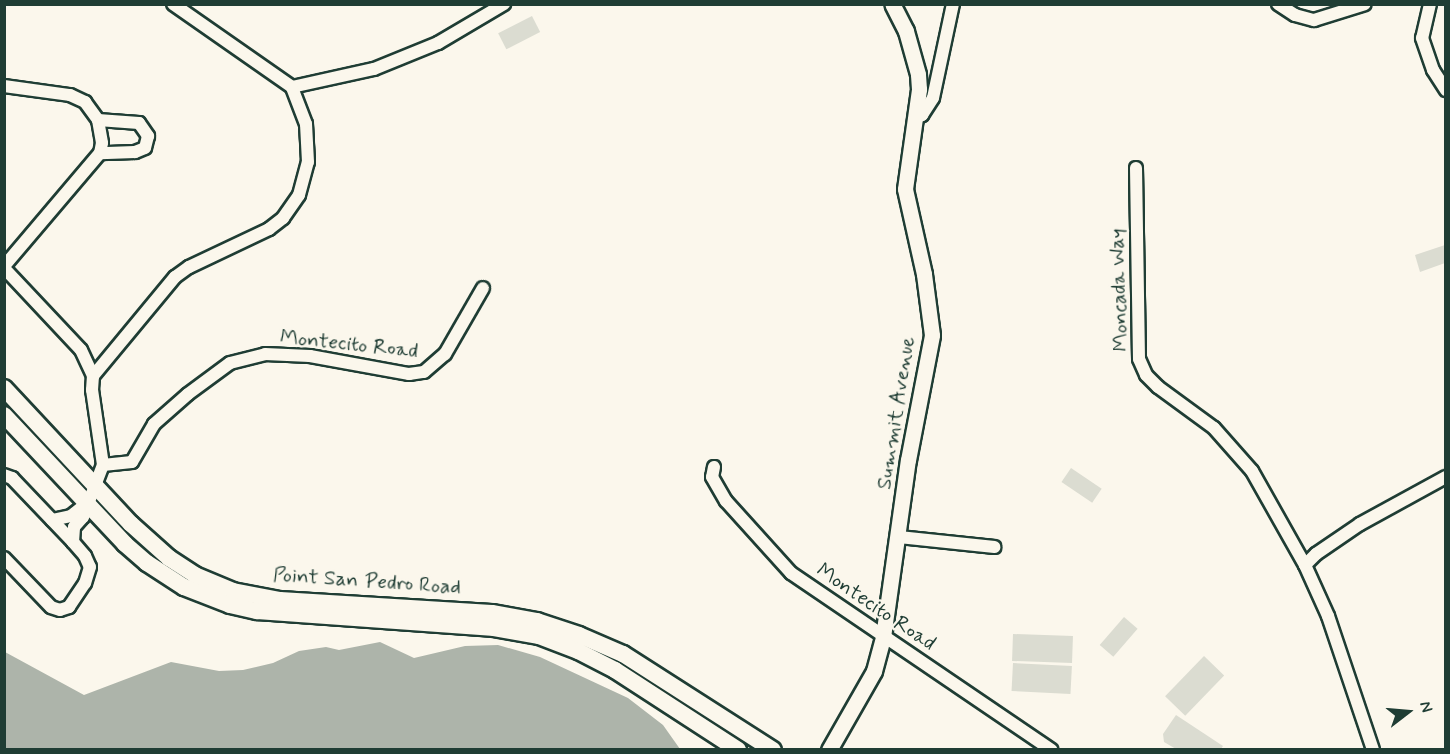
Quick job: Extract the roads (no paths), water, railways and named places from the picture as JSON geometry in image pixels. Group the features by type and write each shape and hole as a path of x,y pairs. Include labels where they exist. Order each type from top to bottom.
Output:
{"main road":[{"name":"Point San Pedro Road","path":"4,388 96,487 169,558 195,575 233,591 280,600 492,613 537,621 579,634 623,654 773,750"},
{"name":"Point San Pedro Road","path":"4,415 147,563 184,587 257,611 494,628 538,636 578,651 615,670 738,750"}],"street":[{"path":"93,376 175,277 189,267 274,226 293,206 299,195 308,162 306,124 292,87 173,4"},
{"path":"292,87 374,69 438,43 504,4"},
{"name":"Summit Avenue","path":"829,750 874,671 883,637 899,537 908,460 932,335 924,274 905,189 915,118 918,74 906,31 892,4"},
{"path":"915,118 922,115 933,98 953,4"},
{"path":"1278,4 1295,15 1314,20 1365,4"},
{"path":"1430,4 1422,38 1433,70 1446,90"},
{"path":"4,86 70,95 86,102 98,120 102,143 100,153 4,267 81,350 93,376 92,390 103,465 96,487 82,517 74,528 73,542"},
{"path":"98,120 139,123 148,136 145,148 135,152 100,153"},
{"name":"Moncada Way","path":"1136,168 1139,359 1146,375 1158,387 1214,428 1249,468 1305,565 1328,616 1373,750"},
{"name":"Montecito Road","path":"103,465 132,462 154,424 188,394 230,363 265,354 321,358 409,374 424,372 446,354 483,288"},
{"name":"Montecito Road","path":"714,467 712,477 722,494 776,559 791,573 1051,750"},
{"path":"4,475 12,478 73,542 85,556 90,567 85,583 69,607 60,610 51,607 4,558"},
{"path":"1305,565 1316,554 1360,524 1446,477"},
{"path":"52,520 71,516 87,503"},
{"path":"899,537 994,547"}]}
